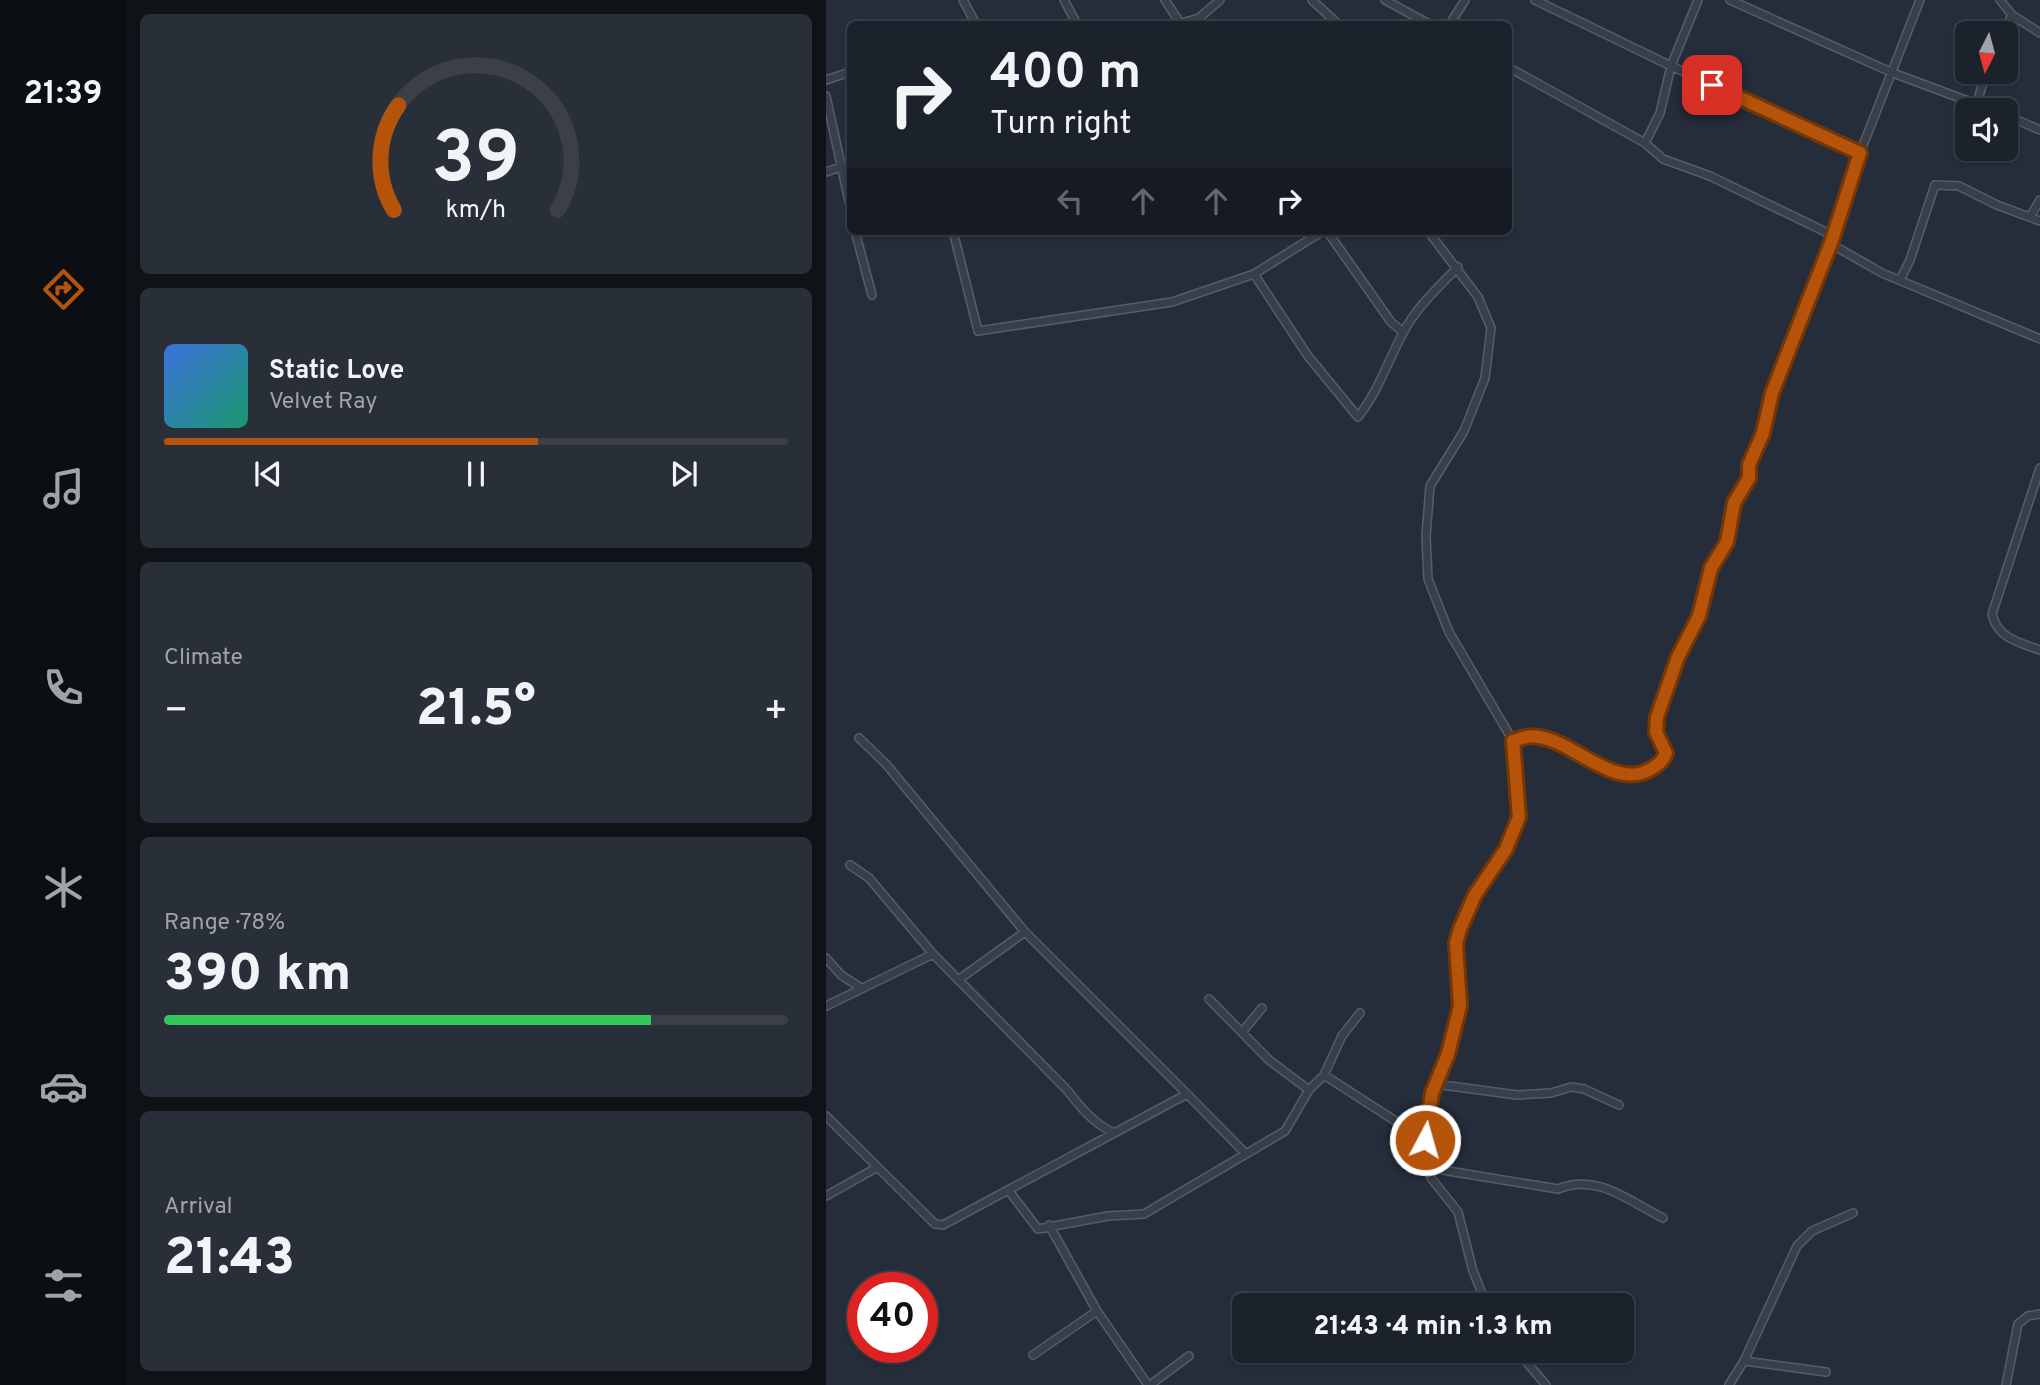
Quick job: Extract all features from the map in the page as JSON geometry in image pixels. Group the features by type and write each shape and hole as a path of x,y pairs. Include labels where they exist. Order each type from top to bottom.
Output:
{"street":[{"path":"962,0 974,21"},
{"path":"1064,0 1075,21"},
{"path":"1165,0 1177,21"},
{"path":"1189,21 1199,18 1220,0"},
{"path":"1312,0 1335,21"},
{"path":"1385,0 1424,21"},
{"path":"1452,21 1465,0"},
{"path":"1535,0 1860,153"},
{"path":"1645,143 1660,113 1671,65 1698,0"},
{"path":"1730,0 1892,74 1957,98"},
{"path":"1513,741 1525,736 1549,739 1605,767 1628,774 1642,774 1664,759 1666,753 1656,732 1657,717 1678,657 1699,616 1711,568 1727,542 1734,503 1749,478 1749,465 1763,433 1772,393 1832,239 1860,153 1920,0"},
{"path":"2000,0 2012,15 2039,30"},
{"path":"2009,21 2012,15"},
{"path":"1512,69 1645,143 1663,159 1710,176 1832,239 1900,280 2040,339"},
{"path":"826,80 847,73"},
{"path":"1975,98 1979,96 1982,84"},
{"path":"826,96 847,189"},
{"path":"2018,120 2040,130"},
{"path":"826,172 843,166"},
{"path":"1900,280 1910,260 1935,185 1959,186 1997,205 2040,221"},
{"path":"2030,217 2040,200"},
{"path":"856,235 872,295"},
{"path":"954,235 978,331 1172,302 1254,274 1318,235"},
{"path":"1328,235 1391,322 1403,332"},
{"path":"1432,235 1458,267 1486,312 1491,328 1489,362 1464,430 1430,485 1426,536 1428,579 1449,632 1513,741 1519,817 1506,849 1475,895 1460,929 1456,943 1460,1006 1448,1054 1435,1084 1427,1113 1425,1140 1431,1178 1458,1212 1481,1293"},
{"path":"1254,274 1308,356 1358,417 1371,400 1403,332 1425,301 1458,267"},
{"path":"2040,468 1992,614 1994,623 2007,637 2040,650"},
{"path":"859,738 886,764 1025,932 1246,1154"},
{"path":"850,865 869,878 933,954 1067,1090 1084,1112 1114,1133"},
{"path":"958,979 1025,932"},
{"path":"826,1006 933,954"},
{"path":"826,958 841,975 861,988"},
{"path":"1209,999 1269,1060 1309,1090"},
{"path":"1243,1031 1262,1007"},
{"path":"1009,1191 1038,1229 1049,1225 1144,1214 1285,1132 1309,1090 1324,1075 1342,1036 1360,1013"},
{"path":"1324,1075 1425,1140"},
{"path":"1435,1084 1517,1095 1551,1093 1571,1087 1584,1089 1619,1105"},
{"path":"826,1116 935,1224 943,1225 1188,1094"},
{"path":"826,1196 876,1168"},
{"path":"1430,1168 1558,1189 1576,1182 1592,1183 1663,1218"},
{"path":"1730,1385 1744,1361 1797,1246 1811,1231 1853,1213"},
{"path":"1049,1225 1097,1311 1149,1385 1189,1356"},
{"path":"1032,1355 1097,1311"},
{"path":"2006,1385 2018,1324 2022,1319 2040,1314"},
{"path":"1744,1361 1826,1372"},
{"path":"1527,1363 1546,1385"}],"route":[{"path":"1425,1140 1432,1093 1448,1054 1460,1006 1456,943 1460,929 1475,895 1506,849 1519,817 1513,741 1525,736 1549,739 1605,767 1634,775 1642,774 1664,759 1666,753 1656,732 1657,717 1669,691 1678,657 1699,616 1711,568 1727,542 1734,503 1749,478 1749,465 1763,433 1772,393 1831,243 1860,153 1712,85"}]}
